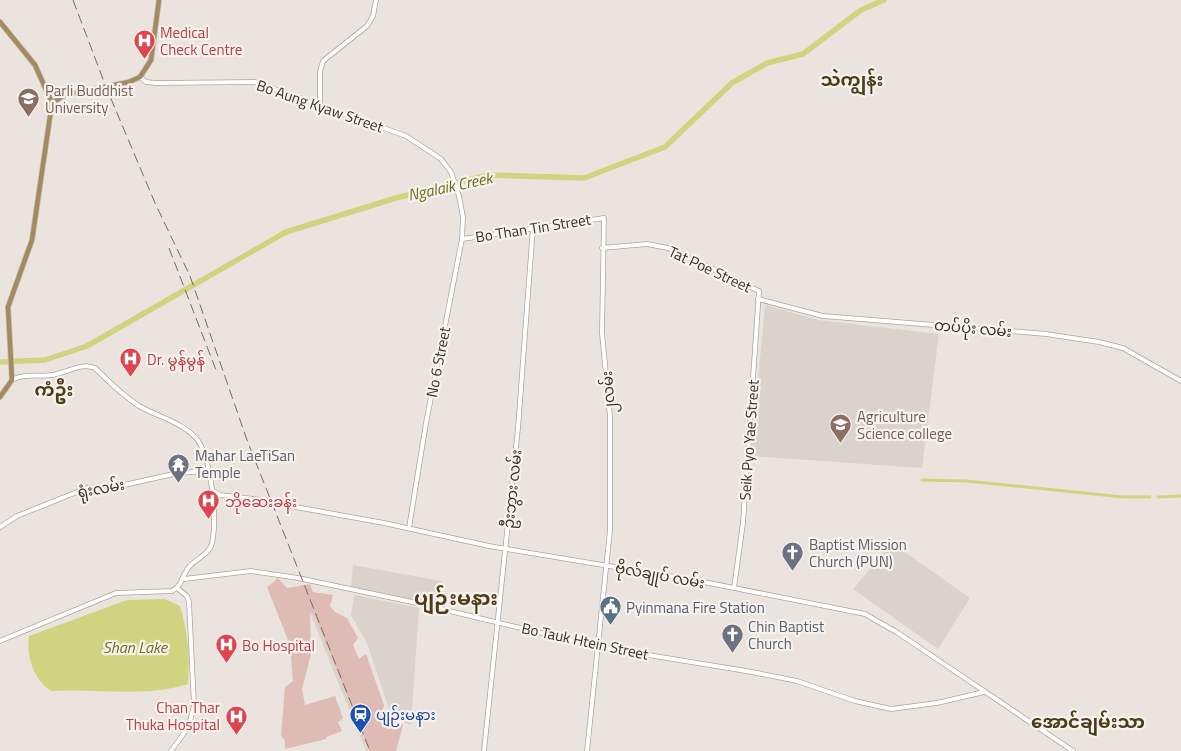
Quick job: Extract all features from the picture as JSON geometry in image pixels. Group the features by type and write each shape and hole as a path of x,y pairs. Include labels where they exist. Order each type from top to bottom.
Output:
{"main road":[{"path":"52,103 65,95 129,82 140,77 150,60 159,0"},
{"path":"0,22 35,65 52,103 32,240 20,279 10,299 12,380 0,397"}],"street":[{"path":"320,105 322,61 367,26 374,16 376,0"},
{"name":"Bo Aung Kyaw Street","path":"140,77 146,82 156,83 255,82 406,136 441,159 453,178 459,196"},
{"name":"No 6 Street","path":"409,528 429,407 462,239 463,217 459,196"},
{"name":"Bo Than Tin Street","path":"462,239 532,227 604,218"},
{"name":"၂လမ်း","path":"587,751 600,647 610,530 610,416 602,333 604,218"},
{"name":"ဦးဘွား လမ်း","path":"484,751 518,428 532,227"},
{"name":"Tat Poe Street","path":"602,248 647,244 668,248 759,291"},
{"name":"Seik Pyo Yae Street","path":"734,588 743,523 759,291"},
{"name":"တပ်ပိုး လမ်း","path":"758,299 824,316 1046,334 1112,345 1149,361 1181,381"},
{"path":"0,641 116,593 167,592 178,588 188,568 204,555 211,546 214,529 212,490 202,449 196,438 171,420 139,406 95,368 88,365 54,375 24,376 12,380"},
{"name":"ရုံးလမ်း","path":"0,528 16,516 87,488 124,485 178,472 208,471"},
{"name":"ဗိုလ်ချုပ် လမ်း","path":"212,490 220,495 272,501 279,504 409,528 506,549 734,588 865,614 898,633 1073,751"},
{"name":"Bo Tauk Htein Street","path":"184,579 251,571 357,590 600,647 752,672 797,682 855,701 891,709 936,703 984,692"},
{"path":"171,751 189,726 194,705 189,602 187,596 178,588"}],"shaded area":[{"name":"Agriculture Science college","path":"765,305 818,320 939,334 922,468 751,456"},
{"path":"892,543 970,598 938,649 853,589"},
{"path":"353,565 442,581 437,608 351,587"},
{"path":"278,578 287,588 310,584 313,592 333,595 330,606 335,612 347,618 358,638 353,645 359,659 366,654 384,705 382,714 384,718 392,718 403,725 396,751 370,751 314,614 310,612 311,654 302,689 305,705 335,696 343,718 338,722 342,731 326,737 326,739 285,749 285,741 281,735 285,687 293,681 290,645 267,587"},
{"path":"354,595 419,608 411,725 392,718 367,643 351,615"},
{"path":"314,611 386,751 366,751 310,613"}],"water":[{"name":"Shan Lake","path":"165,599 180,606 183,616 188,645 188,684 154,691 137,692 51,691 40,681 30,659 29,636 127,600"}],"waterway":[{"name":"Ngalaik Creek","path":"0,362 45,360 87,346 286,232 396,198 488,175 584,178 665,147 732,83 767,63 803,54 861,10 884,0"},
{"path":"922,480 966,481 1123,497 1150,497"},
{"path":"1158,497 1181,496"}],"railway":[{"path":"73,0 106,87 155,203 190,276 247,440 370,751"},
{"path":"169,248 216,370"}],"place":[{"name":"Medical Check Centre","path":"144,60"},
{"name":"Parli Buddhist University","path":"29,118"},
{"name":"Dr. မွန်မွန်","path":"131,378"},
{"name":"Agriculture Science college","path":"841,444"},
{"name":"Mahar LaeTiSan Temple","path":"179,483"},
{"name":"ဘိုဆေးခန်း","path":"209,520"},
{"name":"Baptist Mission Church (PUN)","path":"793,572"},
{"name":"Pyinmana Fire Station","path":"610,626"},
{"name":"Chin Baptist Church","path":"732,654"},
{"name":"Bo Hospital","path":"226,664"},
{"name":"ပျဉ်းမနား","path":"360,733"},
{"name":"Chan Thar Thuka Hospital","path":"236,735"}],"district":[{"name":"သဲကျွန်း","path":"852,79"},
{"name":"ကံဦး","path":"54,389"},
{"name":"ပျဉ်းမနား","path":"456,597"},
{"name":"အောင်ချမ်းသာ","path":"1088,721"}]}
